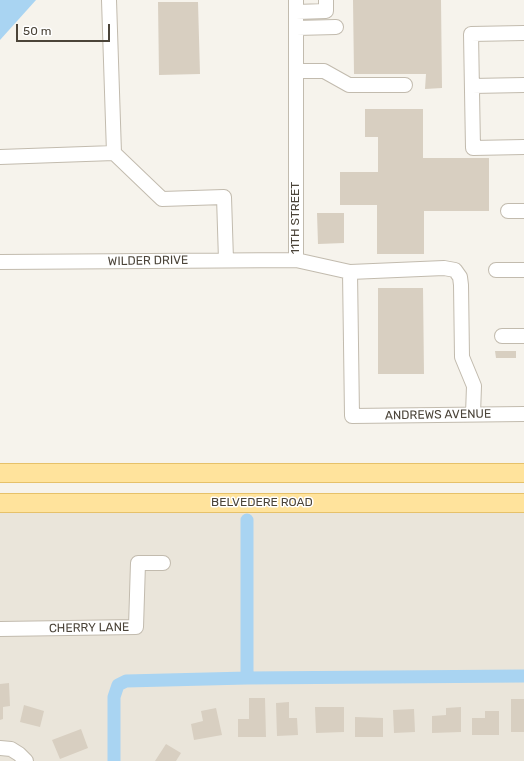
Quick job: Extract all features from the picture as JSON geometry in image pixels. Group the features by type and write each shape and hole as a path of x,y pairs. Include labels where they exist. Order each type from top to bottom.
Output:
{"main road":[{"path":"0,473 524,473"},
{"name":"BELVEDERE ROAD","path":"0,503 524,503"}],"street":[{"path":"109,0 114,153 162,199 224,198 226,260"},
{"path":"296,6 326,11 326,0"},
{"name":"11TH STREET","path":"296,6 296,260 350,272 444,268 455,270 460,277 461,285 462,357 474,386 473,414"},
{"path":"296,28 336,27"},
{"path":"524,33 471,34 473,148 524,147"},
{"path":"296,71 324,71 350,85 405,85"},
{"path":"472,86 524,85"},
{"path":"0,157 114,153"},
{"path":"508,211 524,210"},
{"name":"WILDER DRIVE","path":"0,262 296,260"},
{"path":"496,270 524,270"},
{"name":"ANDREWS AVENUE","path":"350,272 352,416 524,414"},
{"path":"502,336 524,336"},
{"name":"CHERRY LANE","path":"0,629 136,627 138,563 163,563"},
{"path":"0,748 11,750 19,754 26,761"}],"shaded area":[{"path":"0,503 524,503 524,761 0,761"}],"water":[{"path":"0,0 36,0 0,40"}],"building":[{"path":"353,0 441,0 442,88 425,89 426,74 354,74"},
{"path":"158,2 198,2 200,74 159,75"},
{"path":"365,109 423,109 423,158 489,158 489,211 424,211 424,254 377,254 377,205 340,205 340,172 378,172 378,137 365,137"},
{"path":"317,213 344,213 344,243 318,244"},
{"path":"378,288 423,288 424,374 378,374"},
{"path":"495,351 516,351 516,358 496,358"},
{"path":"9,683 10,706 3,707 3,719 0,720 0,684"},
{"path":"249,698 265,698 266,737 238,737 238,719 249,719"},
{"path":"511,699 524,699 524,732 511,732"},
{"path":"289,702 289,718 297,718 298,735 277,736 276,703"},
{"path":"24,705 44,711 40,727 20,722"},
{"path":"315,707 344,707 344,732 316,733"},
{"path":"461,707 461,732 432,733 432,716 446,715 446,708"},
{"path":"216,708 222,735 194,740 191,724 203,721 201,711"},
{"path":"414,709 415,732 394,733 393,710"},
{"path":"485,711 499,711 499,735 472,735 472,718 485,718"},
{"path":"355,717 383,718 383,737 355,737"},
{"path":"81,729 88,748 60,759 52,740"},
{"path":"166,744 181,753 176,761 155,761"}],"waterway":[{"path":"247,520 247,678"},
{"path":"114,761 114,697 118,685 126,681 247,678 524,676"}]}
